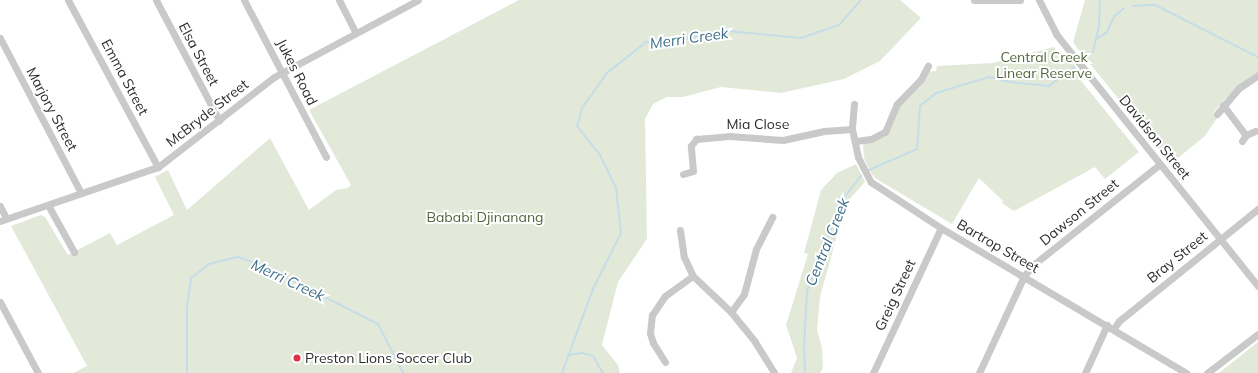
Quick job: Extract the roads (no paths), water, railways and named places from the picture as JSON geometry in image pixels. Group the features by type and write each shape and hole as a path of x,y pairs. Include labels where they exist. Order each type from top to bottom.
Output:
{"street":[{"name":"Emma Street","path":"68,0 158,167"},
{"name":"Elsa Street","path":"156,0 219,120"},
{"name":"Jukes Road","path":"244,0 326,157"},
{"path":"339,0 356,33"},
{"name":"McBryde Street","path":"3,219 158,167 282,73 418,0"},
{"path":"974,0 1020,0"},
{"name":"Davidson Street","path":"1039,0 1056,34 1258,286"},
{"name":"Marjory Street","path":"0,38 81,193"},
{"path":"856,141 871,139 885,132 897,104 921,79 928,66"},
{"path":"1217,114 1223,105 1239,88 1258,75"},
{"name":"Bartrop Street","path":"854,104 852,129 856,141 858,157 871,182 941,228 1186,373"},
{"path":"1223,105 1244,138 1255,131"},
{"name":"Mia Close","path":"683,174 694,172 691,146 696,139 729,136 783,140 824,130 852,129"},
{"name":"Dawson Street","path":"979,373 1024,276 1033,265 1160,164"},
{"path":"48,205 74,252"},
{"path":"0,206 3,219"},
{"name":"Bray Street","path":"1085,373 1110,327 1258,209"},
{"path":"731,312 744,294 756,249 772,217"},
{"name":"Greig Street","path":"873,373 941,228"},
{"path":"680,230 684,257 693,276 731,312 755,342 774,373"},
{"path":"665,362 653,343 650,333 652,315 665,296 693,276"},
{"path":"0,302 38,373"},
{"path":"1207,373 1257,334"}],"waterway":[{"name":"Merri Creek","path":"562,373 593,289 621,233 616,188 600,155 577,126 582,108 607,73 646,42 683,39 728,31 801,38 839,25 861,0"},
{"name":"Central Creek","path":"1083,60 1093,52 1099,25 1100,0"},
{"path":"1133,6 1155,5 1258,57"},
{"path":"1095,40 1107,32 1114,17 1124,8"},
{"name":"Central Creek","path":"869,170 917,149 920,106 936,93 989,77 1010,82 1049,86 1074,67"},
{"name":"Central Creek","path":"805,373 804,346 807,291 842,200 861,176"},
{"name":"Merri Creek","path":"187,373 187,307 191,278 209,264 238,257 264,266 378,324 403,373"},
{"name":"Central Creek","path":"568,355 582,353 593,356 603,373"}],"place":[{"name":"Preston Lions Soccer Club","path":"297,358"}],"park label":[{"name":"Central Creek Linear Reserve","path":"1044,66"},
{"name":"Bababi Djinanang","path":"485,217"}]}
